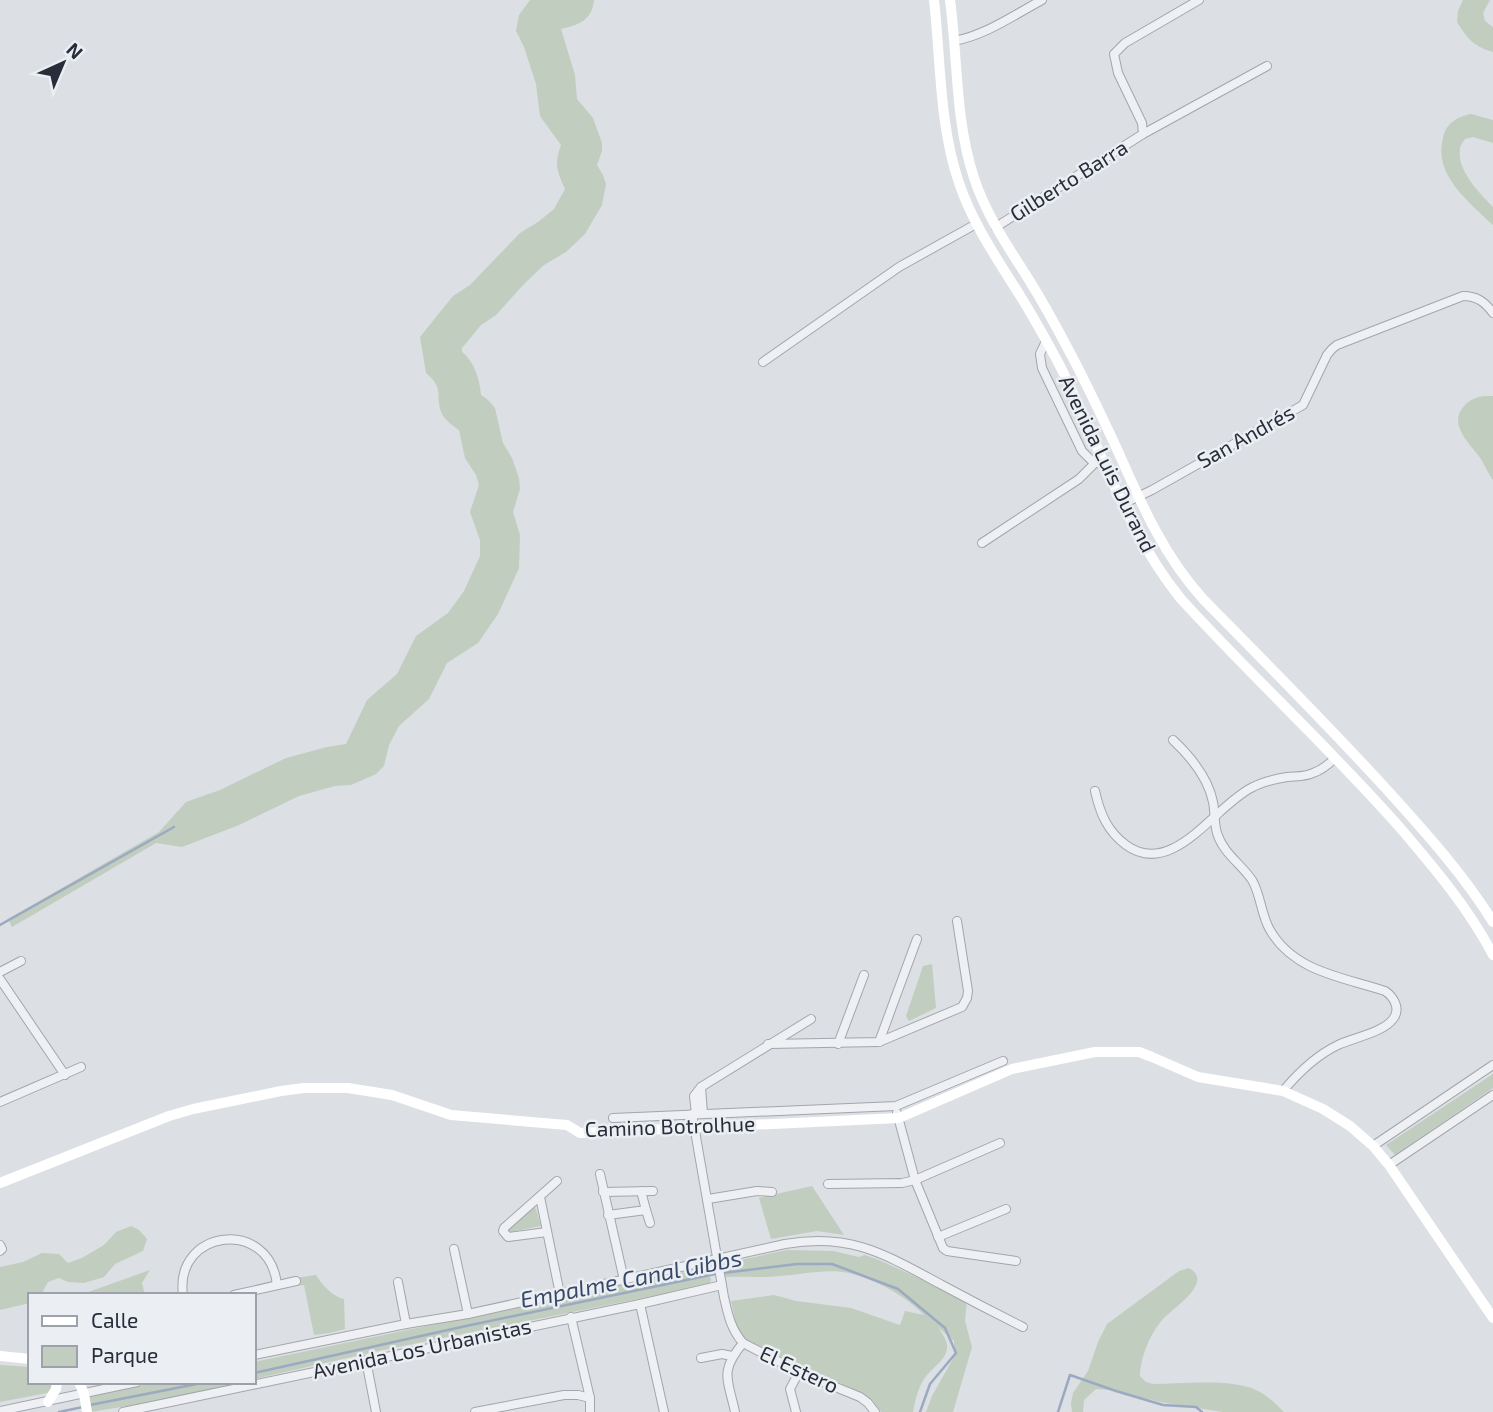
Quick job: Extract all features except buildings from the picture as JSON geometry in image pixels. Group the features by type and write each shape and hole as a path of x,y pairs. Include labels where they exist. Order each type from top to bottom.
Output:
{"street":[{"name":"Avenida Luis Durand","path":"934,0 941,92 948,139 959,183 976,224 1046,341 1076,400 1101,464 1154,562 1181,599 1394,821 1468,912 1493,955"},
{"name":"Avenida Luis Durand","path":"950,0 963,136 974,178 996,227 1068,348 1163,547 1193,588 1397,801 1458,872 1493,922"},
{"path":"954,41 980,33 1042,0"},
{"name":"Gilberto Barra","path":"1143,134 1142,123 1118,73 1114,54 1125,43 1199,0"},
{"name":"Gilberto Barra","path":"996,227 1143,134 1266,66"},
{"path":"763,362 899,267 976,224"},
{"name":"San Andrés","path":"1123,503 1303,405 1328,355 1337,345 1463,296 1478,298 1493,313"},
{"path":"1068,348 1057,341 1046,341 1040,354 1042,368 1078,446 1086,456 1101,464 1112,464 1116,458 1116,447"},
{"path":"982,543 1101,464"},
{"path":"1173,740 1203,775 1212,797 1220,842 1252,882 1266,922 1280,944 1295,958 1314,969 1385,991 1396,1005 1396,1014 1392,1021 1326,1052 1305,1068 1283,1091"},
{"path":"1095,791 1101,814 1114,835 1128,847 1143,854 1155,854 1188,839 1231,801 1255,786 1276,779 1312,774 1335,758"},
{"path":"768,1044 879,1042 962,1007 968,991 957,921"},
{"path":"879,1042 917,939"},
{"path":"0,972 21,961"},
{"path":"838,1044 864,975"},
{"path":"0,979 65,1074"},
{"path":"697,1114 695,1096 701,1087 811,1019"},
{"name":"Camino Botrolhue","path":"0,1183 193,1108 304,1088 348,1088 392,1096 451,1115 567,1125 580,1133 899,1118 1013,1069 1095,1052 1139,1052 1199,1077 1283,1091 1350,1126 1373,1146 1389,1165 1493,1318"},
{"name":"Camino Botrolhue","path":"614,1118 896,1106 1003,1061"},
{"path":"1373,1146 1493,1065"},
{"path":"0,1102 82,1067"},
{"path":"697,1114 701,1087"},
{"path":"1389,1165 1493,1095"},
{"path":"896,1106 915,1180 943,1248 947,1251 1016,1261"},
{"name":"El Estero","path":"697,1114 694,1128 730,1322 743,1343 799,1372 860,1397 875,1412"},
{"path":"828,1184 902,1183 915,1180 1000,1143"},
{"path":"600,1174 624,1280"},
{"path":"547,1232 508,1237 503,1231 557,1181"},
{"path":"641,1191 650,1223"},
{"path":"603,1192 653,1191"},
{"path":"708,1199 757,1191 772,1192"},
{"path":"540,1197 560,1294"},
{"path":"938,1237 1006,1209"},
{"path":"608,1215 646,1210"},
{"path":"183,1293 183,1276 193,1256 211,1242 226,1239 248,1242 261,1251 271,1263 277,1285"},
{"name":"Avenida Los Urbanistas","path":"256,1356 718,1262 797,1242 822,1240 849,1243 889,1256 1023,1327"},
{"path":"454,1249 468,1314"},
{"path":"243,1293 296,1281"},
{"path":"398,1282 406,1324"},
{"name":"Avenida Los Urbanistas","path":"123,1412 159,1409 366,1360 640,1304 721,1282"},
{"path":"640,1304 664,1412"},
{"path":"571,1317 590,1398 590,1412"},
{"path":"735,1412 726,1370 732,1356 743,1343"},
{"path":"701,1358 722,1354 732,1356"},
{"path":"0,1356 28,1359"},
{"path":"366,1360 376,1412"},
{"path":"796,1412 790,1389 799,1372"},
{"path":"48,1402 57,1384"},
{"path":"80,1384 87,1412"},
{"path":"0,1411 84,1397 130,1384"},
{"path":"475,1412 556,1396 578,1395 590,1398"}],"green space":[{"path":"530,0 594,0 590,13 583,21 561,29 575,75 577,99 593,118 602,143 597,165 606,184 602,205 585,234 566,252 544,265 496,315 481,325 462,348 476,371 481,395 495,408 503,443 519,478 520,489 513,512 520,535 519,568 498,614 478,643 447,663 429,699 399,726 389,745 384,766 376,774 351,785 335,786 299,796 239,825 182,847 156,843 12,927 8,919 159,832 186,802 220,790 286,758 346,744 367,700 397,674 416,636 448,613 464,591 480,556 480,540 470,512 479,485 465,458 459,430 442,414 438,388 426,373 420,337 453,296 470,285 520,233 554,209 565,189 557,167 561,145 540,116 536,84 516,31 519,15"},
{"path":"1463,0 1490,0 1483,13 1485,21 1493,27 1493,52 1472,41 1457,22"},
{"path":"1471,114 1493,120 1493,143 1473,137 1465,139 1460,157 1470,181 1493,207 1493,225 1455,187 1443,164 1441,151 1447,128 1457,119"},
{"path":"1484,396 1493,396 1493,480 1462,434 1458,422 1458,416 1466,404"},
{"path":"932,964 936,1008 909,1021 906,1016 923,966"},
{"path":"1493,1074 1493,1088 1395,1155 1386,1145"},
{"path":"812,1186 844,1235 817,1231 771,1239 759,1198"},
{"path":"531,1206 536,1209 541,1226 505,1233 505,1230"},
{"path":"131,1226 139,1230 147,1239 143,1251 115,1264 104,1277 84,1283 68,1282 59,1278 48,1282 42,1293 28,1293 28,1303 0,1310 0,1267 23,1262 42,1253 59,1254 68,1263 104,1245 116,1232"},
{"path":"787,1250 833,1251 859,1257 865,1255 967,1300 965,1321 972,1347 953,1412 926,1412 955,1355 954,1341 939,1328 946,1342 946,1352 922,1383 913,1412 881,1412 873,1401 862,1393 745,1340 737,1329 731,1301 774,1295 796,1301 851,1308 900,1325 905,1311 924,1315 890,1289 849,1273 823,1271 772,1277 724,1277 720,1266"},
{"path":"703,1268 709,1270 711,1281 707,1285 383,1350 256,1379 256,1362"},
{"path":"1189,1268 1196,1274 1195,1287 1154,1331 1144,1353 1140,1376 1153,1384 1221,1383 1247,1387 1265,1395 1284,1412 1223,1412 1096,1389 1084,1400 1083,1412 1072,1412 1073,1393 1088,1371 1107,1324 1179,1271"},
{"path":"150,1270 142,1283 144,1293 86,1293"},
{"path":"316,1275 328,1290 344,1299 345,1329 314,1335 304,1285 295,1286 295,1278"},
{"path":"0,1365 28,1367 28,1384 54,1384 47,1393 0,1402"},
{"path":"149,1384 231,1384 163,1400 91,1412 88,1399"}],"waterway":[{"path":"0,925 174,827"},
{"name":"Empalme Canal Gibbs","path":"256,1373 715,1274 797,1264 832,1264 898,1289 945,1328 956,1353 930,1384 920,1412"},
{"name":"Empalme Canal Gibbs","path":"1058,1412 1070,1375 1163,1405 1196,1407 1202,1412"},
{"name":"Empalme Canal Gibbs","path":"90,1405 197,1384"},
{"name":"Empalme Canal Gibbs","path":"59,1412 83,1407"}]}
